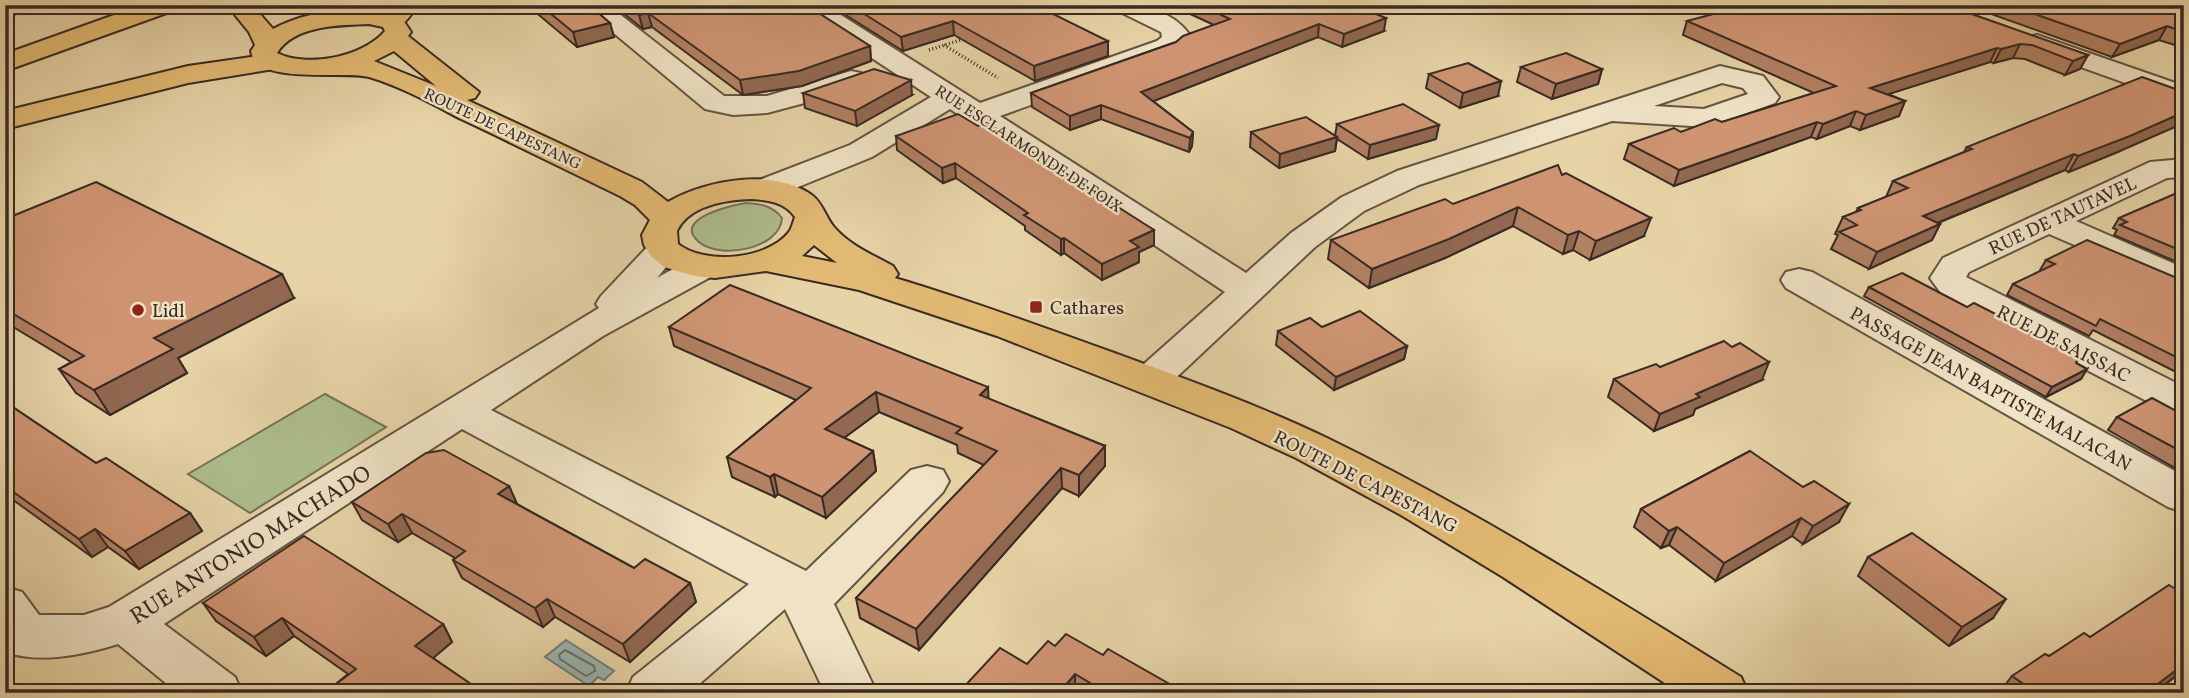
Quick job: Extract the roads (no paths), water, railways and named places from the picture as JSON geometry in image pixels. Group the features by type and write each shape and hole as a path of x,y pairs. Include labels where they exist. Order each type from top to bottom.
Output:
{"main road":[{"path":"5,10 15,5"},
{"path":"5,56 148,5"},
{"path":"5,63 166,5"},
{"path":"285,5 309,16 337,19 369,17 398,22"},
{"path":"241,7 261,30 270,53 285,66 327,65 370,54 398,22"},
{"path":"5,120 270,53 296,29 337,19"},
{"name":"ROUTE DE CAPESTANG","path":"398,22 454,86 465,92 617,162 675,185 720,193"},
{"name":"ROUTE DE CAPESTANG","path":"327,65 373,69 631,189 646,198 678,261 704,267"},
{"path":"665,234 684,206 737,189 765,189 788,195 808,211 806,234 790,249 765,260 734,267 704,267"},
{"name":"ROUTE DE CAPESTANG","path":"808,211 823,235 905,291"},
{"name":"ROUTE DE CAPESTANG","path":"765,260 812,267 905,291 1150,380 1311,448 1498,550 1722,693"}],"street":[{"path":"592,5 715,103 731,107 773,105 900,63"},
{"name":"RUE ESCLARMONDE DE FOIX","path":"808,5 1219,270 1248,292"},
{"path":"977,114 1166,47 1174,40 1176,34 1170,27 1125,5"},
{"path":"2008,33 2184,96"},
{"path":"1112,44 1138,57"},
{"path":"765,189 861,151 949,98"},
{"path":"1150,380 1303,240 1353,204 1408,178 1610,111"},
{"path":"808,211 861,151"},
{"name":"RUE DE TAUTAVEL","path":"1948,278 1955,265 2161,169 2184,168"},
{"path":"2049,222 2184,281"},
{"name":"RUE ANTONIO MACHADO","path":"590,328 639,280 665,234"},
{"name":"RUE ANTONIO MACHADO","path":"9,627 84,635 125,622 462,412 590,328 704,267"},
{"name":"RUE DE SAISSAC","path":"1948,278 1956,289 2184,404"},
{"name":"PASSAGE JEAN BAPTISTE MALACAN","path":"1799,280 2184,496"},
{"path":"462,412 796,591 852,693"},
{"path":"652,693 796,591 927,481"},
{"path":"125,622 216,693"}],"water":[{"path":"566,640 614,671 604,680 598,677 589,686 545,657"}],"place":[{"name":"Cathares","path":"1036,307"},
{"name":"Lidl","path":"138,310"}]}
